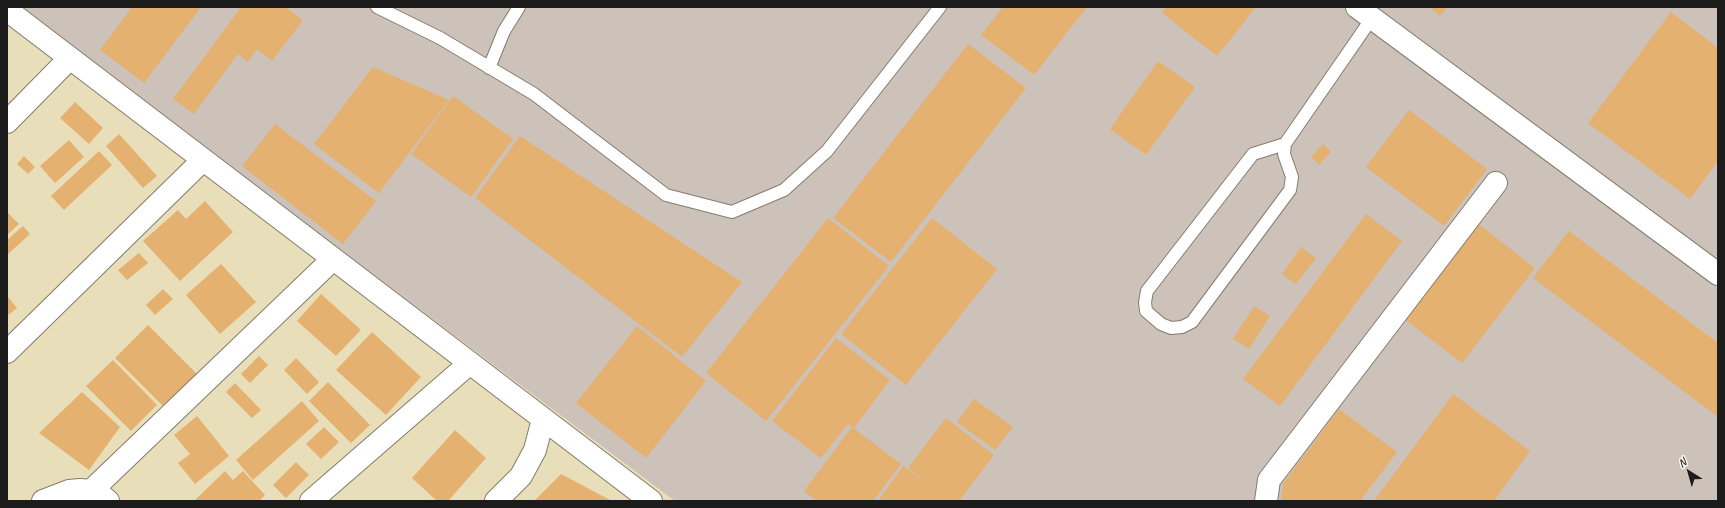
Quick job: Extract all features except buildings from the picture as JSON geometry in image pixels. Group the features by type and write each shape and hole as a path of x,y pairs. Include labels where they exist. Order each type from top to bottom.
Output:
{"street":[{"path":"7,10 651,501"},
{"path":"1365,12 1718,274"},
{"path":"7,122 70,58"},
{"path":"7,352 203,160"},
{"path":"1266,501 1269,480 1496,183"},
{"path":"44,501 69,492 99,496 333,259"},
{"path":"311,501 470,363"},
{"path":"496,501 521,476 534,450 543,419"}],"lane":[{"path":"377,7 440,38 534,94 666,195 732,212 784,190 827,151 940,7"},
{"path":"489,68 504,31 518,7"},
{"path":"1285,144 1253,154 1148,291 1145,302 1146,312 1154,319 1171,328 1182,327 1192,322 1290,190 1292,177 1284,154 1285,144 1365,12"}],"shaded area":[{"path":"22,7 1718,7 1718,501 675,501 238,173"}]}
